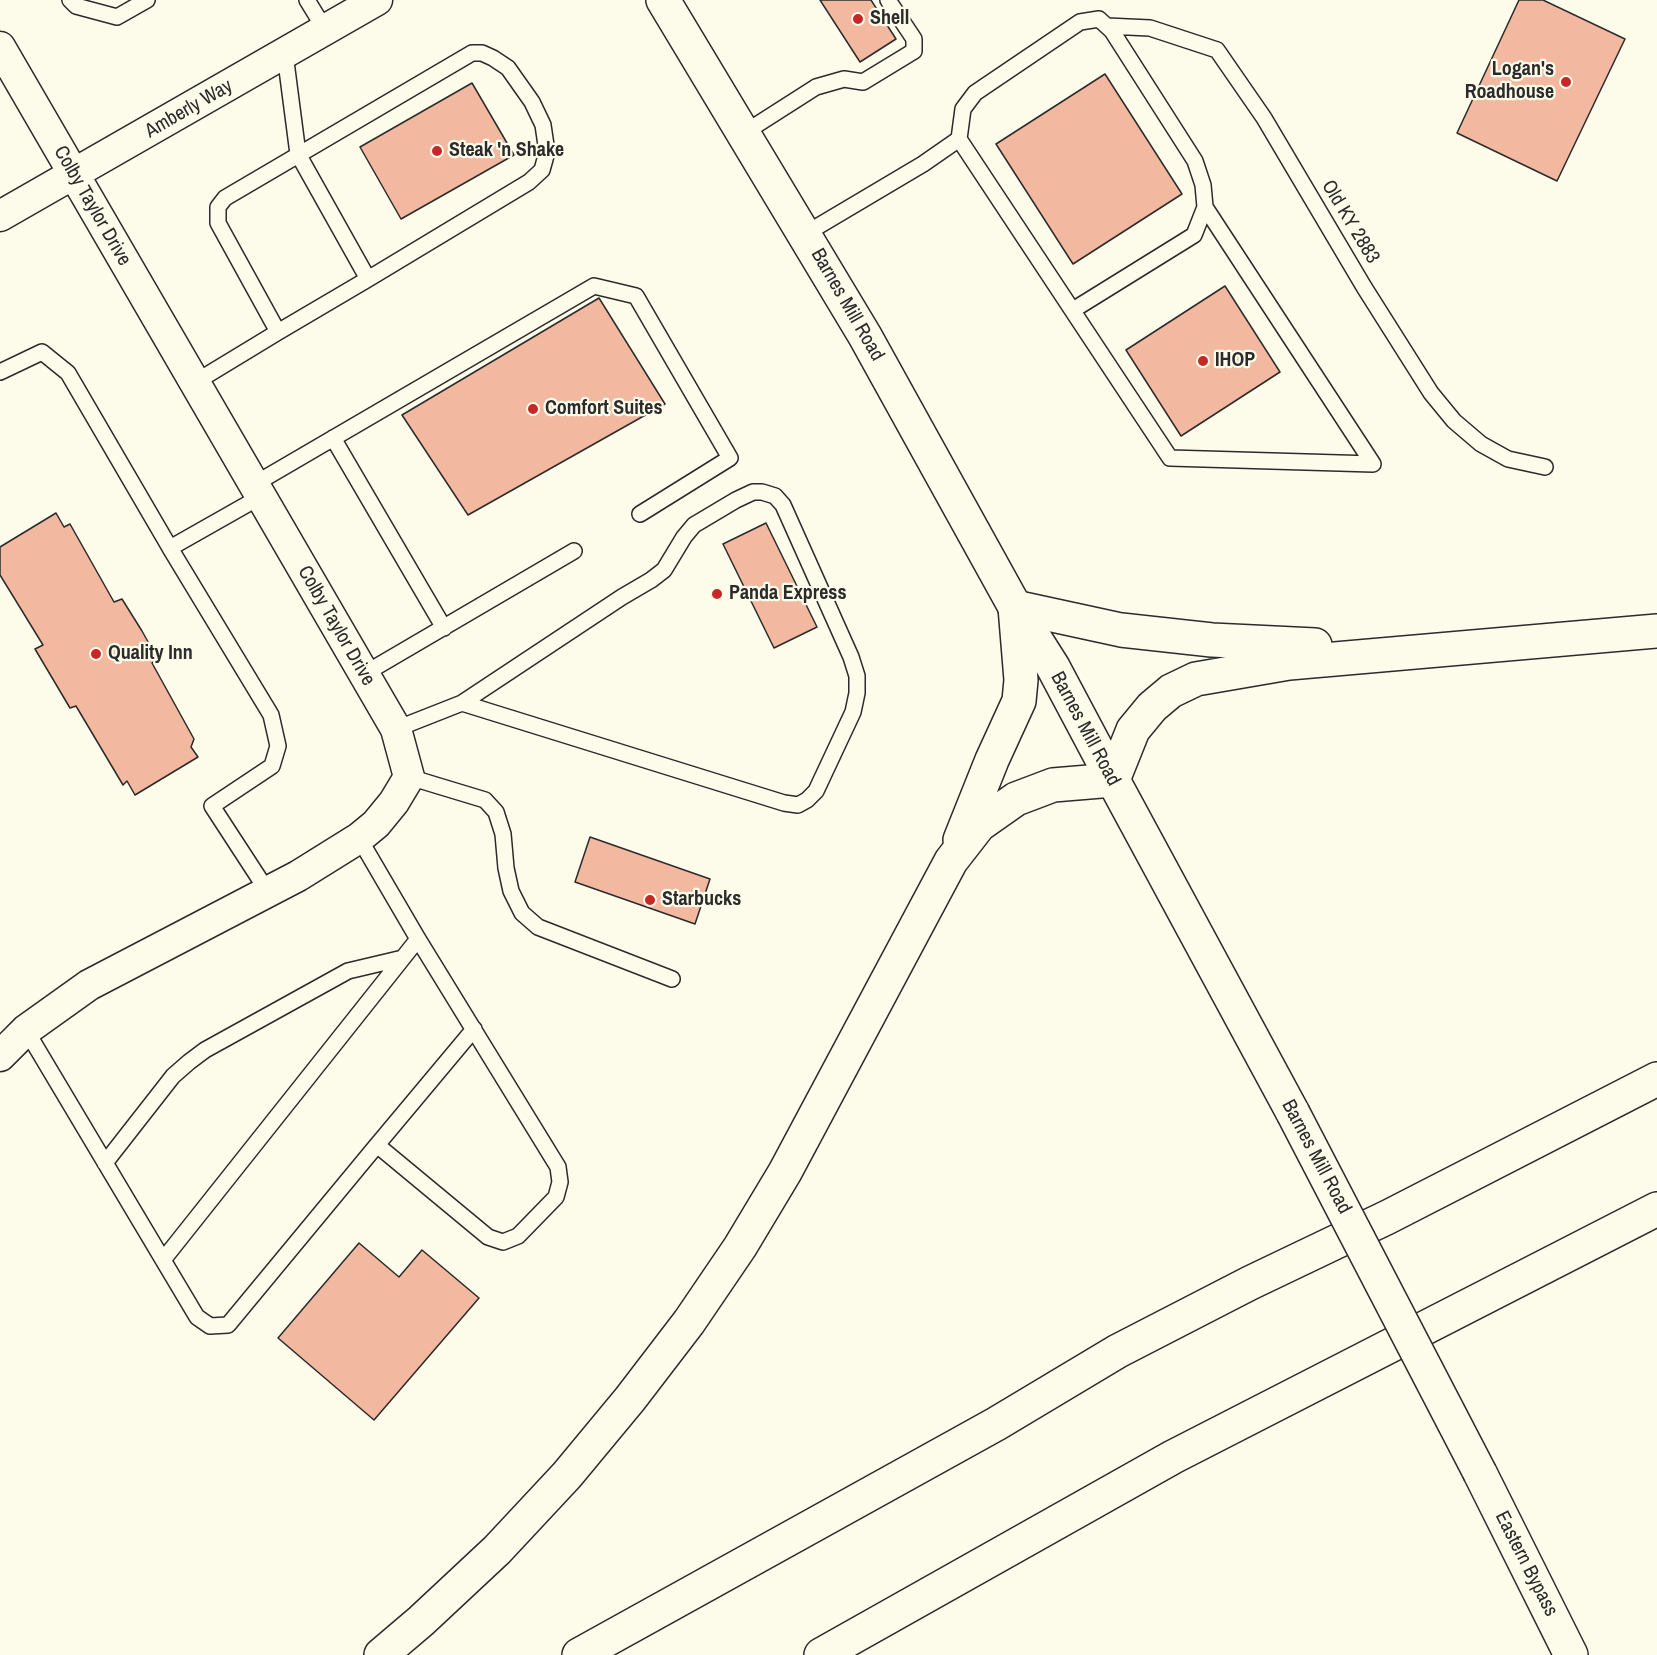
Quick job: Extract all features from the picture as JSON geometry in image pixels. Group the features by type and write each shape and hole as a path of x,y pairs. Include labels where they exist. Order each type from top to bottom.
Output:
{"main road":[{"name":"Barnes Mill Road","path":"663,0 805,234 929,449 1015,607 1053,667 1293,1113 1480,1473"},
{"path":"381,1655 497,1550 559,1484 630,1400 689,1323 740,1247 785,1172 951,861 1019,701 1021,680 1015,607 1121,630 1212,640 1421,651"},
{"path":"951,861 979,825 1016,799 1053,785 1113,780 1133,730 1152,706 1171,691 1196,679 1289,663 1657,631"},
{"path":"579,1655 996,1424 1118,1351 1250,1283 1388,1217 1657,1079"},
{"path":"821,1655 1173,1457 1657,1209"},
{"name":"Eastern Bypass","path":"1480,1473 1571,1655"}],"street":[{"name":"Amberly Way","path":"0,216 377,0"},
{"name":"Colby Taylor Drive","path":"0,47 396,729 408,777"},
{"path":"0,1056 26,1030 89,985 268,892 359,838 376,824 394,802 408,777"}],"lane":[{"path":"70,0 76,6 117,17 147,0"},
{"path":"307,0 326,31"},
{"path":"744,133 816,87 844,79 863,82 914,51 914,39 888,0"},
{"name":"Old KY 2883","path":"959,139 963,109 975,93 1080,22 1098,19 1107,26 1150,28 1217,50 1264,118 1364,287 1431,393 1454,421 1481,444 1508,459 1545,467"},
{"path":"1073,310 1194,235 1205,207 1203,185 1195,161 1107,26"},
{"path":"194,383 530,182 542,170 547,152 543,125 532,102 508,68 482,53 471,53 225,198 218,207 218,223 278,332"},
{"path":"285,54 298,154 368,279"},
{"path":"805,234 923,164 959,139 1170,458 1373,464 1205,207"},
{"path":"170,548 333,438 594,286 636,296 730,458 640,514"},
{"path":"0,372 42,352 68,373 271,715 278,746 272,766 212,806 268,892"},
{"path":"333,438 444,628"},
{"path":"396,729 462,703 651,580 664,570 694,525 753,492 775,496 783,505 851,657 857,676 857,693 853,712 816,791 798,806 462,703"},
{"path":"364,674 574,551"},
{"path":"408,777 485,800 496,812 503,834 511,891 522,913 538,927 672,979"},
{"path":"359,838 558,1167 560,1182 556,1197 518,1236 503,1242 488,1237 376,1145"},
{"path":"163,1260 418,939"},
{"path":"105,1163 173,1076 205,1050 348,971 403,958"},
{"path":"26,1030 197,1317 210,1326 228,1325 474,1029"}],"building":[{"name":"Shell","path":"820,0 871,0 896,39 860,62"},
{"path":"1519,0 1543,0 1625,39 1557,181 1457,133"},
{"path":"1105,74 1182,194 1073,264 996,144"},
{"name":"Steak 'n Shake","path":"472,83 514,155 401,219 360,147"},
{"name":"IHOP","path":"1225,286 1280,372 1181,436 1126,350"},
{"name":"Comfort Suites","path":"599,298 665,404 468,515 402,415"},
{"name":"Quality Inn","path":"56,513 64,527 70,524 114,602 122,599 142,631 157,658 152,663 194,739 191,747 198,757 135,795 127,781 123,785 76,706 70,708 35,649 43,645 0,575 0,547"},
{"path":"766,523 817,627 774,648 723,544"},
{"path":"590,837 710,879 695,924 575,882"},
{"path":"359,1243 399,1277 422,1250 479,1298 374,1420 278,1338"}],"place":[{"name":"Shell","path":"858,19"},
{"name":"Logan's Roadhouse","path":"1566,82"},
{"name":"Steak 'n Shake","path":"437,151"},
{"name":"IHOP","path":"1203,361"},
{"name":"Comfort Suites","path":"533,409"},
{"name":"Panda Express","path":"717,594"},
{"name":"Quality Inn","path":"96,654"},
{"name":"Starbucks","path":"650,900"}]}
